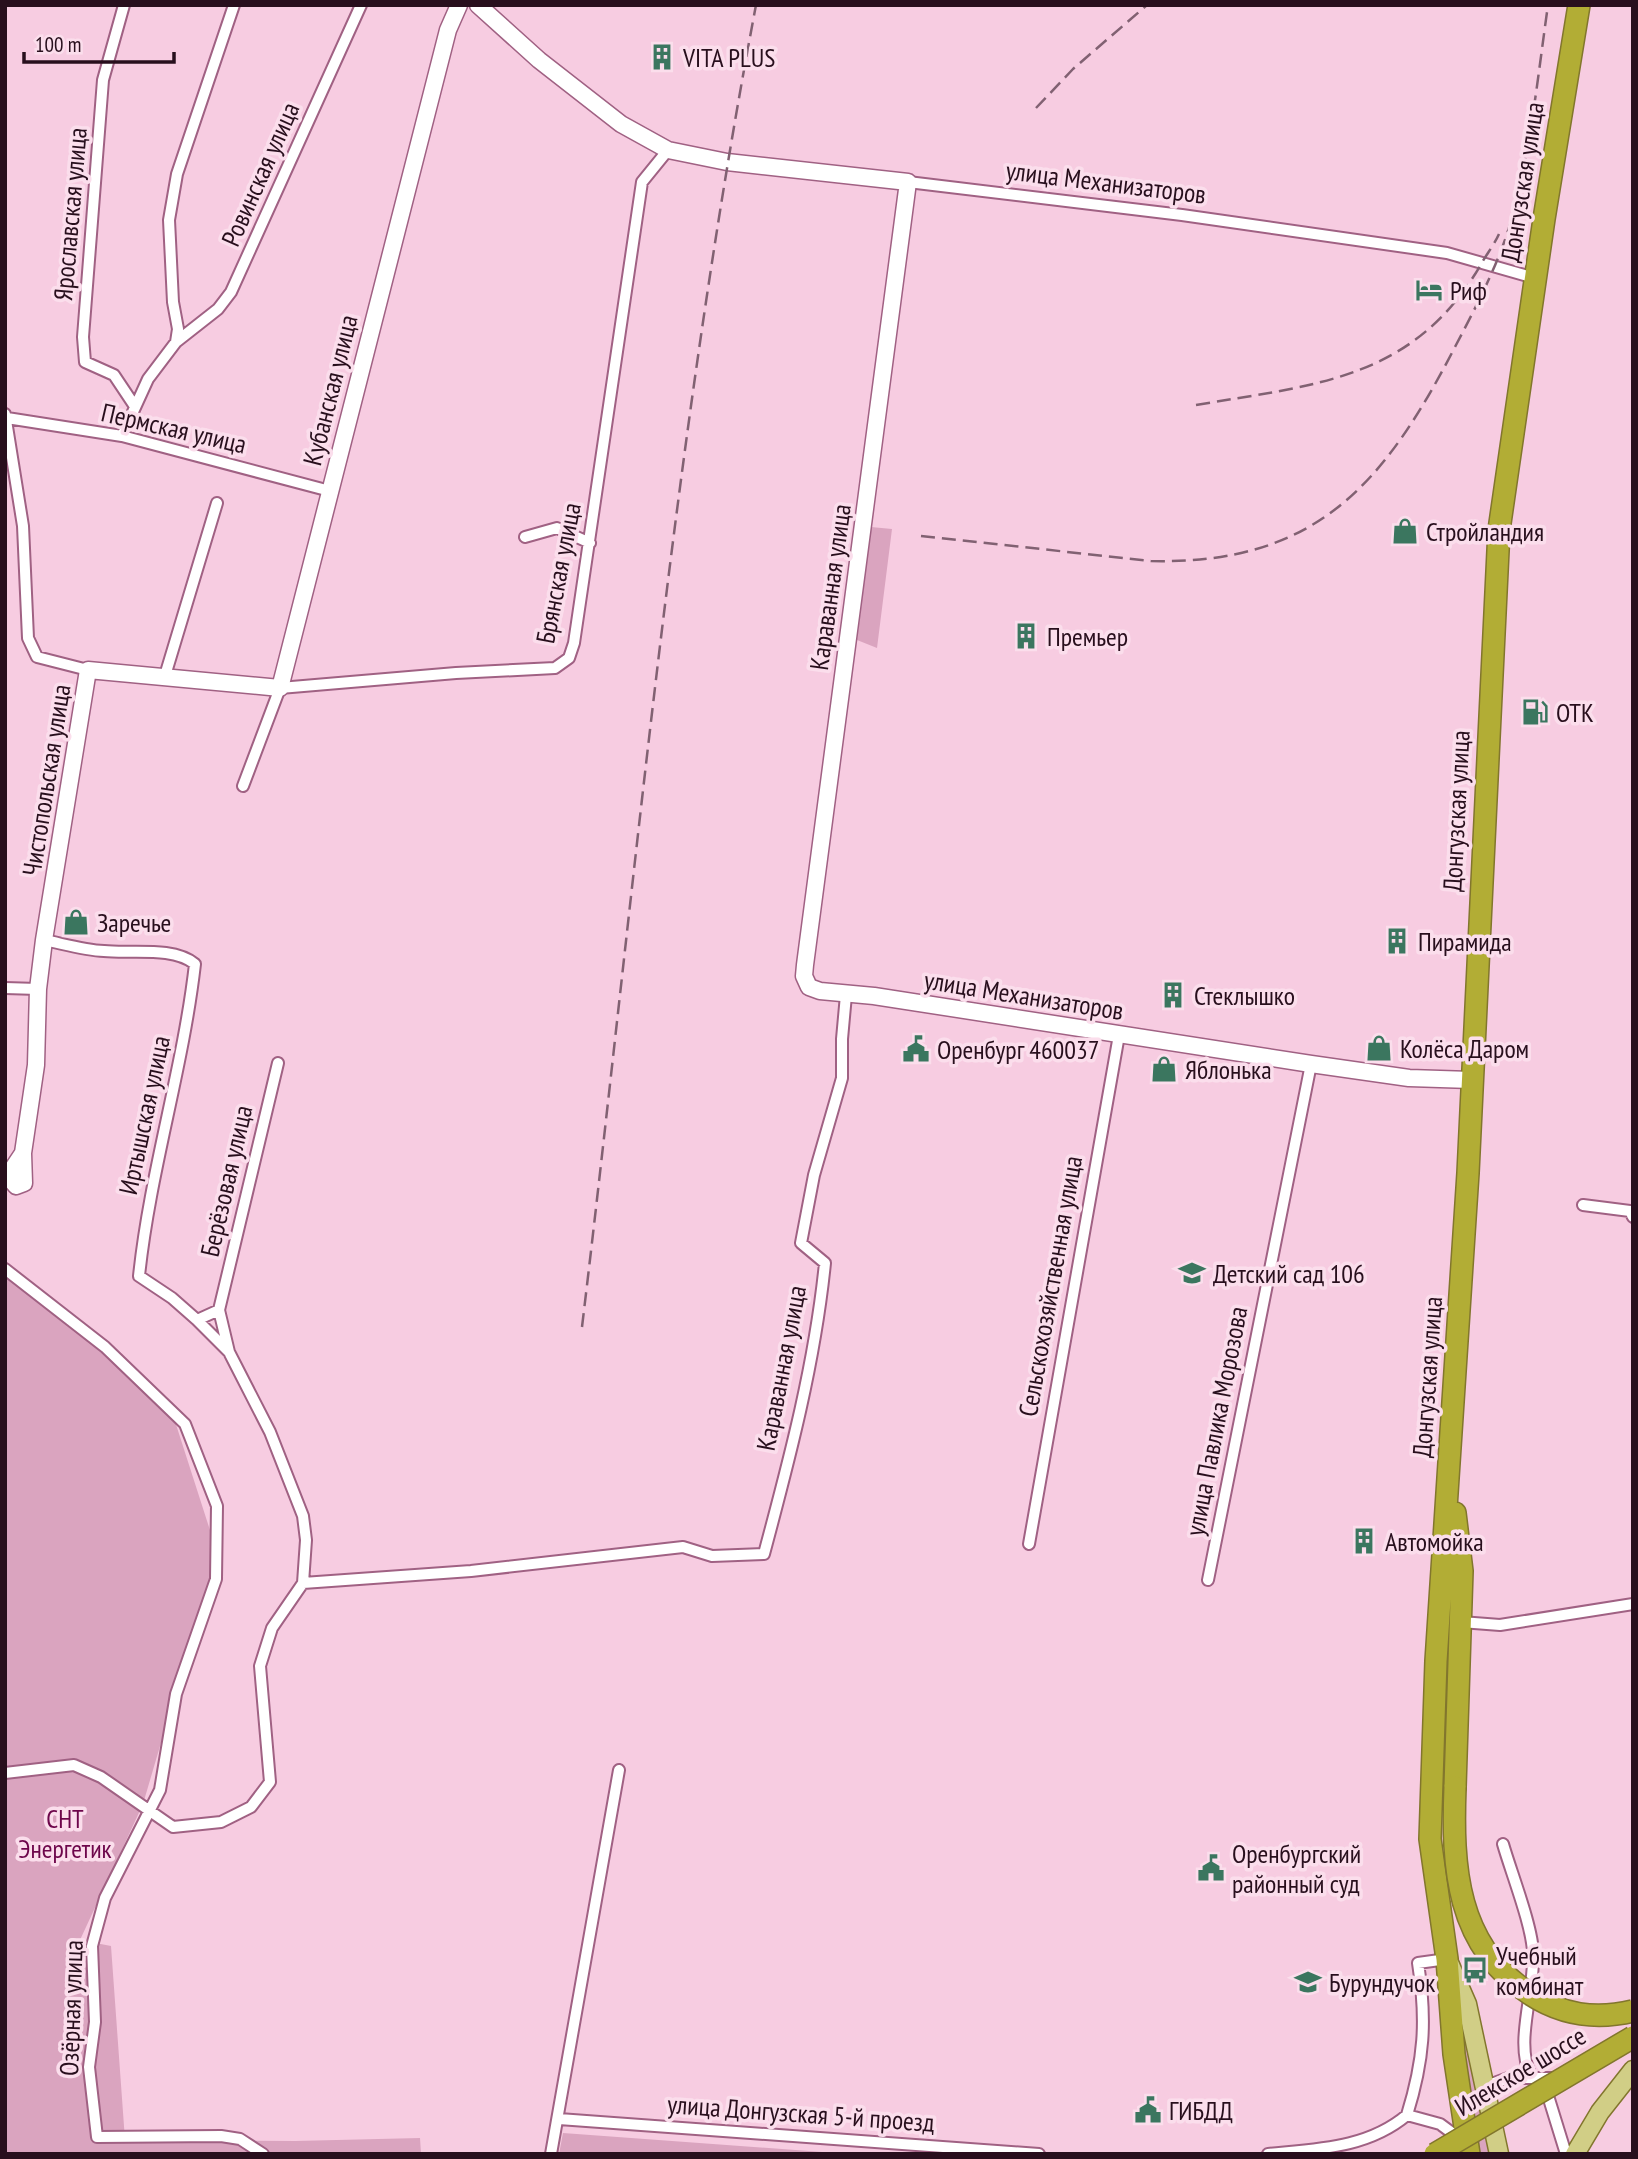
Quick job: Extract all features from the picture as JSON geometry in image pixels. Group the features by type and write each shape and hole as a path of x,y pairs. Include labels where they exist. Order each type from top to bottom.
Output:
{"highway":[{"name":"Донгузская улица","path":"1469,2150 1448,2005 1447,1959 1430,1839 1430,1790 1471,1080 1499,530 1535,278 1579,5"},
{"path":"1448,1486 1459,1530 1461,1622 1454,1826 1459,1886 1477,1938 1492,1963 1511,1982 1555,2009 1583,2016 1633,2011"},
{"name":"Илекское шоссе","path":"1435,2154 1633,2039"}],"main road":[{"name":"Донгузская улица","path":"1447,1959 1467,2004 1499,2154"},
{"path":"1575,2154 1600,2112 1633,2070"}],"street":[{"name":"Ярославская улица","path":"124,5 103,80 83,337 85,362 114,375 134,405"},
{"path":"176,342 178,330 173,302 169,220 177,174 234,5"},
{"name":"Ровинская улица","path":"122,436 148,379 176,342 218,309 232,292 361,5"},
{"name":"Кубанская улица","path":"243,786 280,688 448,30 459,5"},
{"name":"улица Механизаторов","path":"478,5 539,60 621,124 668,150 727,162 1182,215 1447,253 1535,278"},
{"name":"Брянская улица","path":"88,670 280,688 456,673 555,668 569,658 575,643 642,182 668,150"},
{"name":"Караванная улица","path":"820,991 809,987 804,976 805,965 908,182"},
{"name":"Пермская улица","path":"6,416 122,436 330,491"},
{"name":"Чистопольская улица","path":"6,416 23,526 28,638 37,657 88,670 37,989 36,1065 23,1153"},
{"path":"164,679 217,503"},
{"path":"526,537 557,528 590,543"},
{"name":"Иртышская улица","path":"44,940 102,951 175,955 187,957 195,964 191,1003 145,1219 139,1276 172,1298 197,1320"},
{"path":"5,988 37,989"},
{"name":"улица Механизаторов","path":"820,991 874,996 1409,1078 1471,1080"},
{"name":"Караванная улица","path":"303,1583 471,1572 617,1557 683,1547 712,1556 764,1554 797,1429 818,1324 825,1262 801,1243 814,1175 842,1078 846,995"},
{"name":"Сельскохозяйственная улица","path":"1029,1544 1119,1035"},
{"name":"Берёзовая улица","path":"219,1310 278,1063"},
{"name":"улица Павлика Морозова","path":"1208,1580 1311,1064"},
{"path":"1583,1205 1630,1211 1633,1217"},
{"name":"Озёрная улица","path":"5,1269 105,1347 185,1424 217,1506 216,1578 176,1694 160,1790 105,1898 92,1946 95,2022 89,2067 97,2137 157,2134 221,2136 240,2139 263,2154"},
{"path":"5,1773 74,1765 100,1777 151,1809 173,1827 221,1822 251,1807 270,1782 260,1667 272,1628 303,1583 306,1540 303,1516 270,1432 229,1352 219,1310 197,1320 229,1352"},
{"path":"1461,1622 1500,1625 1633,1604"},
{"path":"551,2154 619,1770"},
{"path":"1503,1844 1534,1951 1531,2003 1525,2033 1525,2064 1531,2076"},
{"path":"1268,2154 1354,2143 1379,2136 1406,2115 1418,2081 1423,2049 1424,2006 1418,1963 1447,1959"},
{"path":"1486,2086 1508,2078 1531,2076 1544,2080 1578,2073 1633,2039"},
{"path":"1544,2080 1566,2154"},
{"path":"1406,2115 1440,2124 1454,2132 1469,2150"},
{"name":"улица Донгузская 5-й проезд","path":"559,2119 1039,2154"}],"green space":[{"path":"871,527 892,529 877,648 857,640"},
{"name":"СНТ Энергетик","path":"5,1269 172,1412 217,1552 143,1804 80,1940 111,1946 125,2140 295,2141 420,2138 421,2154 5,2154 5,1779 80,1769 5,1775"},
{"path":"1462,2012 1489,2154 1477,2154 1454,2013"},
{"path":"563,2133 849,2154 559,2154"}],"railway":[{"path":"582,1327 678,499 727,169 756,5"},
{"path":"1036,108 1073,69 1147,5"},
{"path":"921,536 1151,561 1209,559 1259,548 1302,531 1339,506 1372,475 1402,438 1456,345 1495,264 1508,231 1525,162 1548,5"},
{"path":"1196,405 1320,382 1357,371 1392,355 1424,333 1453,304 1499,234"}],"place":[{"name":"VITA PLUS","path":"662,57"},
{"name":"Риф","path":"1429,290"},
{"name":"Стройландия","path":"1405,531"},
{"name":"Премьер","path":"1026,636"},
{"name":"ОТК","path":"1535,712"},
{"name":"Заречье","path":"76,922"},
{"name":"Пирамида","path":"1397,941"},
{"name":"Стеклышко","path":"1173,995"},
{"name":"Колёса Даром","path":"1379,1048"},
{"name":"Оренбург 460037","path":"916,1049"},
{"name":"Яблонька","path":"1164,1069"},
{"name":"Детский сад 106","path":"1192,1273"},
{"name":"Автомойка","path":"1364,1541"},
{"name":"Оренбургский районный суд","path":"1211,1868"},
{"name":"Учебный комбинат","path":"1475,1970"},
{"name":"Бурундучок","path":"1308,1982"},
{"name":"ГИБДД","path":"1148,2110"}]}
